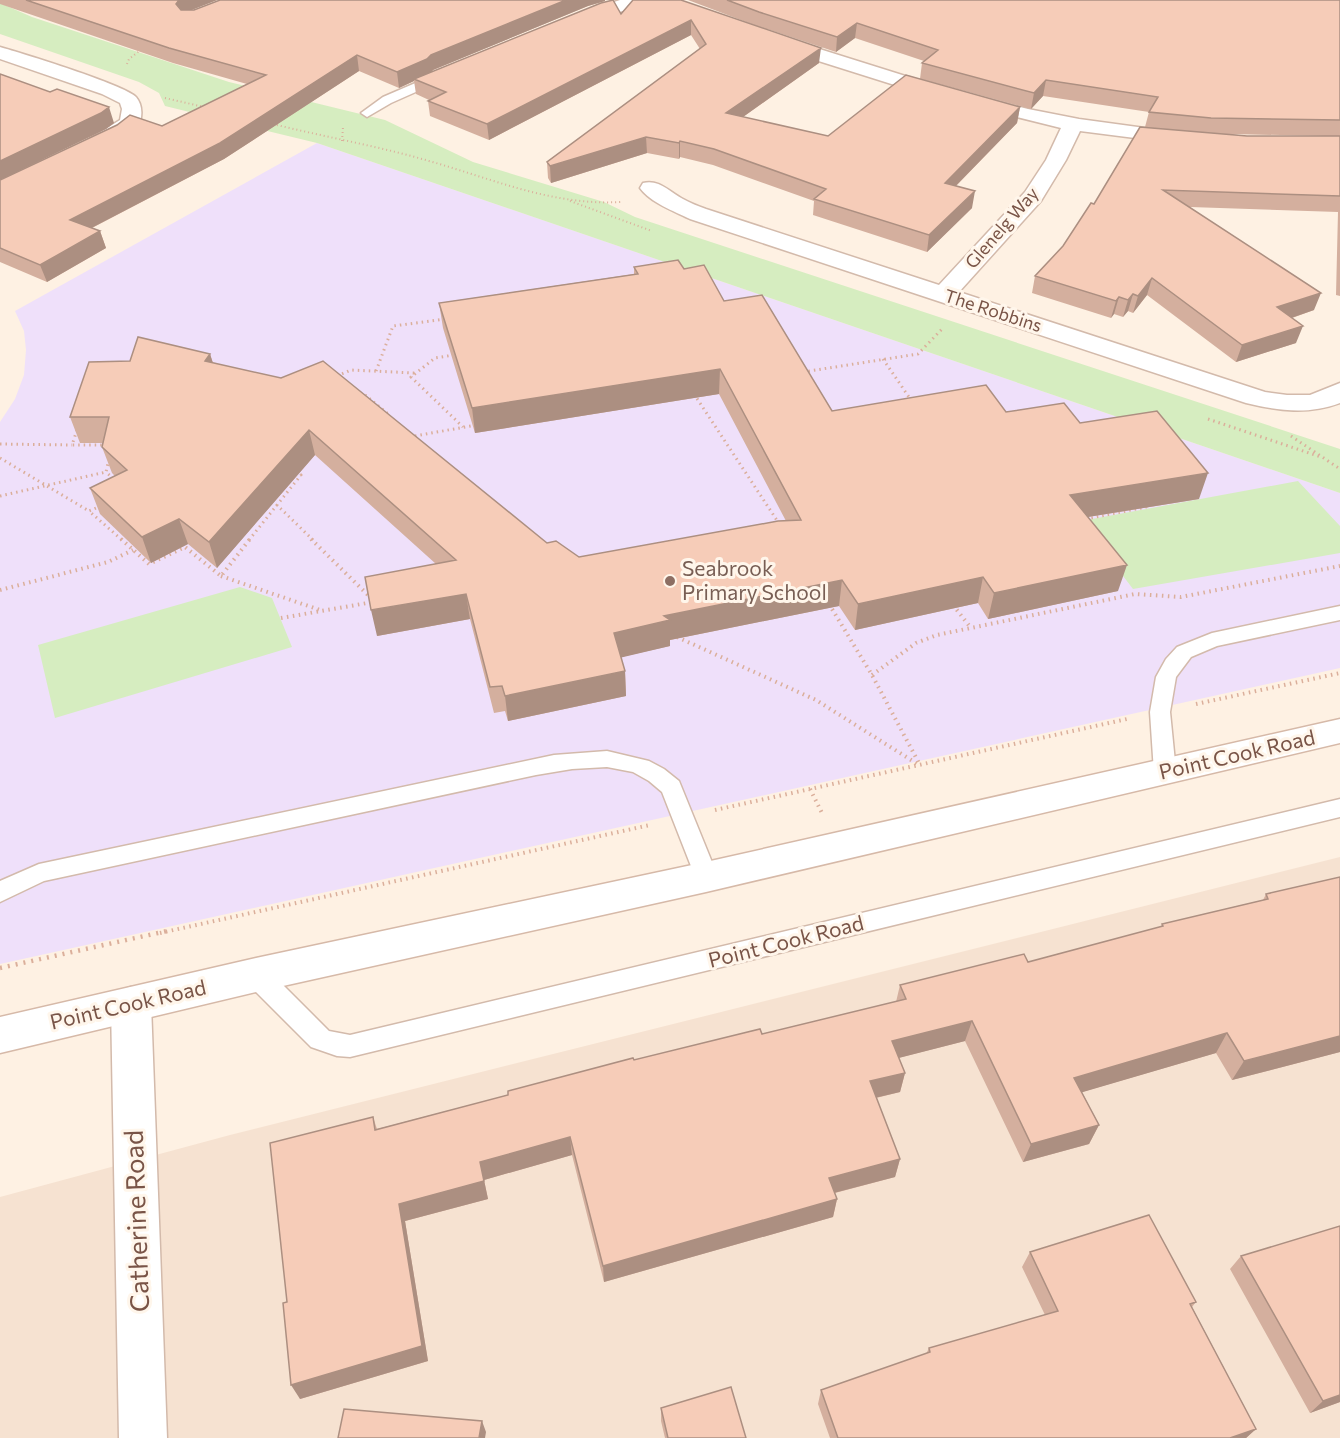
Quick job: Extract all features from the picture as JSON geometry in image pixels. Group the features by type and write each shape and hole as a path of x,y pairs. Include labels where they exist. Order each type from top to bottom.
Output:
{"street":[{"path":"551,31 595,12 637,0"},
{"path":"762,37 942,94 1072,126 1204,140"},
{"path":"0,53 137,98 132,109 130,123 114,135 83,150"},
{"path":"441,76 463,67"},
{"name":"Glenelg Way","path":"943,295 1033,196 1056,160 1072,126"},
{"name":"The Robbins","path":"658,193 698,214 1263,399 1303,403 1321,400 1340,391"},
{"name":"Point Cook Road","path":"0,1035 256,975 706,877 1340,731"},
{"name":"Catherine Road","path":"131,1004 143,1438"}],"lane":[{"path":"367,113 387,100 441,76"},
{"path":"1165,771 1160,712 1166,677 1173,664 1184,652 1212,640 1340,613"},
{"path":"0,892 39,873 536,767 594,758 633,763 666,783 676,798 706,877"},
{"name":"Point Cook Road","path":"256,975 320,1039 337,1045 350,1046 1340,808"}],"path":[{"path":"137,98 146,88 134,77 127,63 145,48"},
{"path":"137,98 213,109"},
{"path":"269,123 451,166 538,195 570,201 610,203 658,193"},
{"path":"376,371 393,326 450,318"},
{"path":"793,374 918,354 941,330"},
{"path":"458,355 435,358 411,377 463,428"},
{"path":"883,359 915,406"},
{"path":"331,379 351,370 416,373"},
{"path":"703,388 691,390 784,531"},
{"path":"365,395 390,415"},
{"path":"72,445 80,423"},
{"path":"415,436 484,424"},
{"path":"406,429 424,443"},
{"path":"0,444 113,444"},
{"path":"106,472 111,454"},
{"path":"0,458 89,512 149,564 185,547 221,576 322,611"},
{"path":"0,496 106,472"},
{"path":"106,472 121,486"},
{"path":"221,576 301,475 290,472"},
{"path":"1076,521 1146,507 1139,498"},
{"path":"89,512 109,502"},
{"path":"277,505 375,602 281,618"},
{"path":"0,590 108,562 133,550"},
{"path":"872,675 916,643 937,635 1135,594 1181,597 1340,566"},
{"path":"675,636 816,700 920,765 872,675 825,598"},
{"path":"949,601 971,628"}],"shaded area":[{"name":"Seabrook Primary School","path":"317,143 1340,493 1340,668 0,964 0,422 15,399 24,375 26,350 24,331 15,311"},
{"path":"1340,857 1340,1438 0,1438 0,1197 230,1135"}],"green space":[{"path":"0,3 32,17 229,82 385,120 473,162 604,202 635,217 1340,449 1340,493 317,143 165,106 159,93 139,82 0,34"},
{"path":"1298,481 1340,526 1340,553 1133,589 1081,521"},
{"path":"240,587 272,598 292,647 55,718 38,645"}],"building":[{"path":"26,0 179,0 176,4 181,10 194,10 220,0 566,0 431,55 397,72 357,55 220,143 70,220 100,231 40,265 0,248 0,180 117,125 130,115 162,126 266,75 169,48"},
{"path":"613,0 621,14 633,0 681,0 821,48 726,113 828,136 906,75 1020,107 945,183 975,191 929,235 814,199 826,189 714,149 680,141 679,143 646,137 550,166 547,162 706,44 691,20 487,124 428,101 446,92 414,79"},
{"path":"727,0 1340,0 1340,120 1211,118 1149,112 1158,97 1046,80 1034,93 922,63 938,50 857,23 837,37"},
{"path":"0,74 50,92 57,89 109,107 101,113 0,161"},
{"path":"1140,127 1247,136 1340,136 1340,196 1163,190 1321,293 1277,307 1303,326 1242,345 1152,278 1138,296 1133,294 1128,300 1119,297 1116,301 1035,276 1063,246 1091,203 1094,204"},
{"path":"678,260 684,269 704,265 724,301 762,295 832,411 986,385 1006,412 1064,403 1080,423 1157,411 1208,473 1070,495 1127,565 994,593 983,577 858,604 842,580 664,616 670,620 614,633 625,671 505,696 502,686 490,687 466,594 371,610 365,577 456,560 309,430 209,542 179,519 142,537 90,488 127,470 102,447 109,417 70,417 89,362 130,361 138,337 210,354 205,361 281,378 323,361 547,543 556,541 579,557 778,521 801,520 720,369 472,408 439,303 638,274 634,267"},
{"path":"1340,877 1340,1036 1244,1061 1227,1033 1074,1078 1099,1125 1031,1144 972,1021 892,1041 905,1073 870,1081 900,1159 829,1178 837,1199 603,1266 570,1137 480,1162 484,1181 399,1204 422,1346 291,1385 283,1303 287,1302 270,1143 373,1117 375,1130 508,1095 508,1091 633,1058 634,1060 760,1029 762,1034 906,999 900,985 1024,954 1028,962 1163,926 1162,924 1268,899 1266,894"},
{"path":"1149,1215 1196,1302 1190,1304 1256,1429 1230,1438 838,1438 821,1390 930,1352 929,1348 1058,1311 1030,1252"},
{"path":"1340,1226 1340,1395 1323,1401 1241,1256"},
{"path":"731,1387 746,1438 668,1438 661,1408"},
{"path":"344,1409 482,1421 479,1438 338,1438"}],"place":[{"name":"Seabrook Primary School","path":"670,581"}]}
